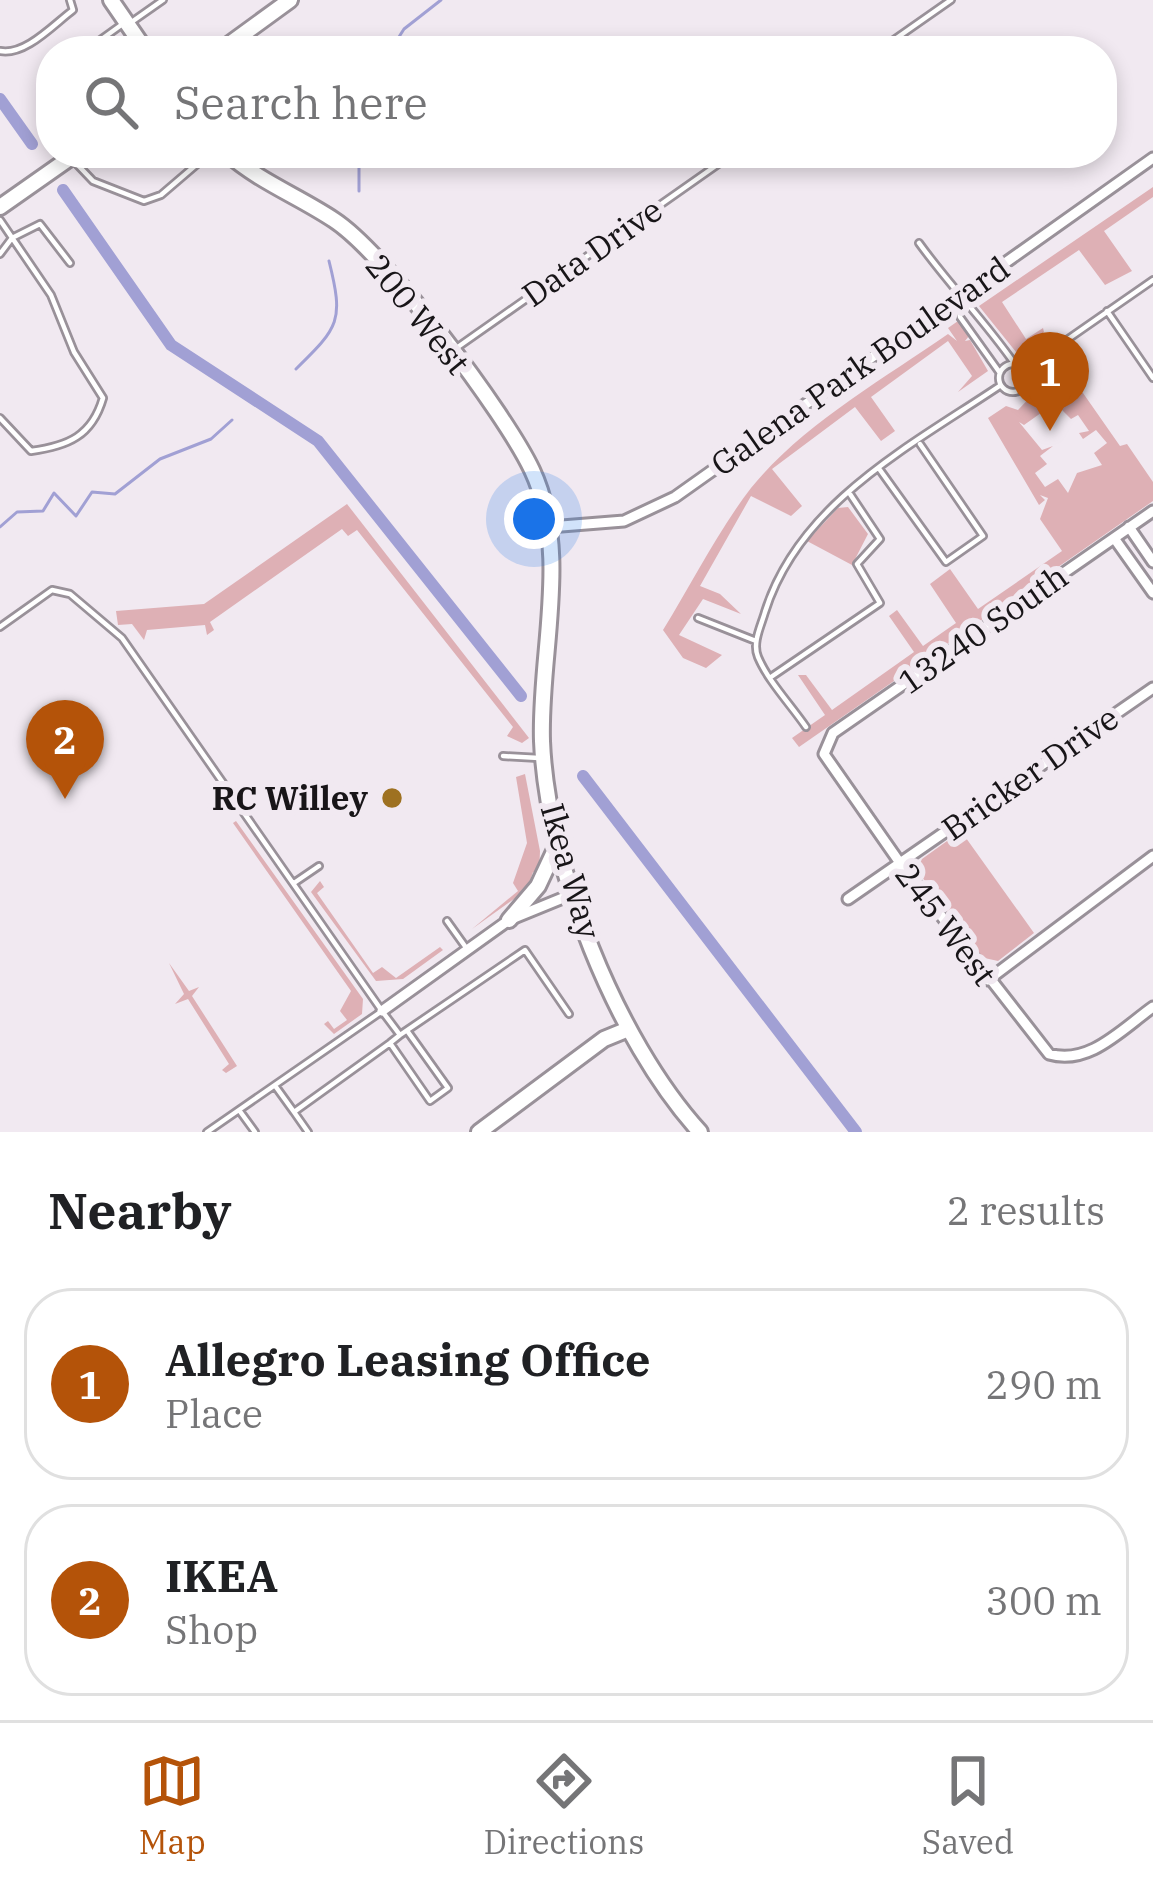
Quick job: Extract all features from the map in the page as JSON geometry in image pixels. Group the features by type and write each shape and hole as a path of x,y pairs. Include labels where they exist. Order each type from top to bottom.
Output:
{"main road":[{"path":"111,0 136,36"},
{"path":"241,36 290,0"},
{"path":"5,203 55,168"},
{"name":"200 West","path":"245,168 336,221 367,248 519,445 541,493 548,527"},
{"name":"Ikea Way","path":"548,527 544,759 560,839 626,1030 700,1132"},
{"path":"509,920 538,886 560,839"},
{"path":"489,1129 604,1039 626,1030"}],"street":[{"name":"Galena Park Boulevard","path":"548,527 625,520 652,510 1153,158"},
{"name":"13240 South","path":"824,754 833,733 1153,511"},
{"path":"1129,527 1153,562"},
{"path":"1114,538 1153,593"},
{"name":"Bricker Drive","path":"848,899 1153,688"},
{"name":"245 West","path":"824,754 900,863 1049,1054 1077,1058 1153,1007"},
{"path":"988,980 1153,856"},
{"path":"382,1011 509,920 575,893"}],"lane":[{"path":"39,36 74,10 70,0"},
{"path":"107,36 163,0"},
{"path":"899,36 951,0"},
{"path":"0,51 12,53 36,38"},
{"path":"84,168 93,181 144,201 161,195 193,168"},
{"name":"Data Drive","path":"450,352 713,168"},
{"path":"0,184 5,203"},
{"path":"0,220 51,295 74,352 104,398 96,423 64,446 31,451 0,418"},
{"path":"0,254 13,238 40,224 70,263"},
{"path":"919,244 957,297 975,307 1014,363 1025,369 1028,379 1020,391 1001,385"},
{"path":"1025,369 1153,280"},
{"path":"1146,285 1153,296"},
{"path":"957,297 960,317 1000,373 1001,385"},
{"path":"1107,311 1153,378"},
{"path":"1000,373 1014,363"},
{"path":"806,727 757,656 756,640 776,577 795,544 823,511 1001,385"},
{"path":"880,470 946,562 983,536 919,442"},
{"path":"771,677 880,603 857,564 880,538 849,492"},
{"path":"0,627 52,590 70,594 116,633 382,1011 448,1088 430,1101 390,1043"},
{"path":"698,618 756,640"},
{"path":"502,757 544,759"},
{"path":"292,884 319,866"},
{"path":"447,921 467,949"},
{"path":"294,1112 525,950 569,1014"},
{"path":"208,1132 382,1011"},
{"path":"275,1086 308,1132"},
{"path":"239,1110 255,1132"}],"shaded area":[{"path":"1153,187 1153,197 1104,231 1132,271 1105,285 1079,250 1002,302 1026,339 1043,328 1044,332 1016,352 979,306"},
{"path":"958,321 969,336 965,341 970,340 988,371 958,392 972,376 948,341 871,397 895,431 881,441 855,407 772,469 802,506 791,516 751,496 700,586 720,594 741,614 703,599 679,635 722,655 706,668 683,658 663,630 751,488 794,444 844,405 948,334 957,341 948,328"},
{"path":"1054,372 1070,391 1083,393 1120,446 1127,444 1153,482 1153,501 799,747 792,738 825,715 798,675 806,675 832,710 914,652 889,616 897,610 923,646 956,623 930,584 950,569 978,609 1062,551 1040,519 1048,498 1040,495 1045,500 1039,505 988,418 1006,406 1018,410","holes":["1055,403 1071,419 1078,415 1089,431 1079,433 1083,439 1096,430 1107,443 1094,453 1102,465 1077,473 1068,493 1058,479 1045,487 1035,473 1047,464 1040,456 1053,446 1042,450 1019,422 1024,425"]},
{"path":"347,504 529,738 522,743 507,736 513,727 357,530 348,536 342,529 210,622 214,630 207,635 205,625 147,630 144,640 132,624 118,625 116,611 204,604"},
{"path":"848,507 868,534 852,565 807,541 838,508"},
{"path":"525,774 540,851 539,874 533,872 530,881 536,883 472,929 518,891 513,883 527,843 516,777"},
{"path":"236,821 363,999 362,1014 334,1034 324,1024 328,1021 334,1029 347,1020 340,1011 351,991 233,823"},
{"path":"961,831 1034,933 998,961 980,957 917,870 922,859"},
{"path":"320,881 324,887 317,893 373,973 382,967 396,978 440,947 443,950 403,979 376,981 311,892"},
{"path":"169,963 189,991 199,987 192,996 237,1066 226,1073 222,1070 229,1064 188,999 175,1004 184,994"}],"waterway":[{"path":"400,36 441,0"},
{"path":"0,99 32,144"},
{"path":"359,168 359,191"},
{"path":"63,190 171,345 318,441 521,696"},
{"path":"296,369 334,322 336,297 329,261"},
{"path":"0,527 17,512 43,511 54,493 76,516 92,492 115,494 160,459 211,439 232,420"},
{"path":"583,776 856,1132"}],"place":[{"name":"Allegro Leasing Office","path":"1050,431"},
{"name":"RC Willey","path":"392,798"},
{"name":"IKEA","path":"65,799"}]}
